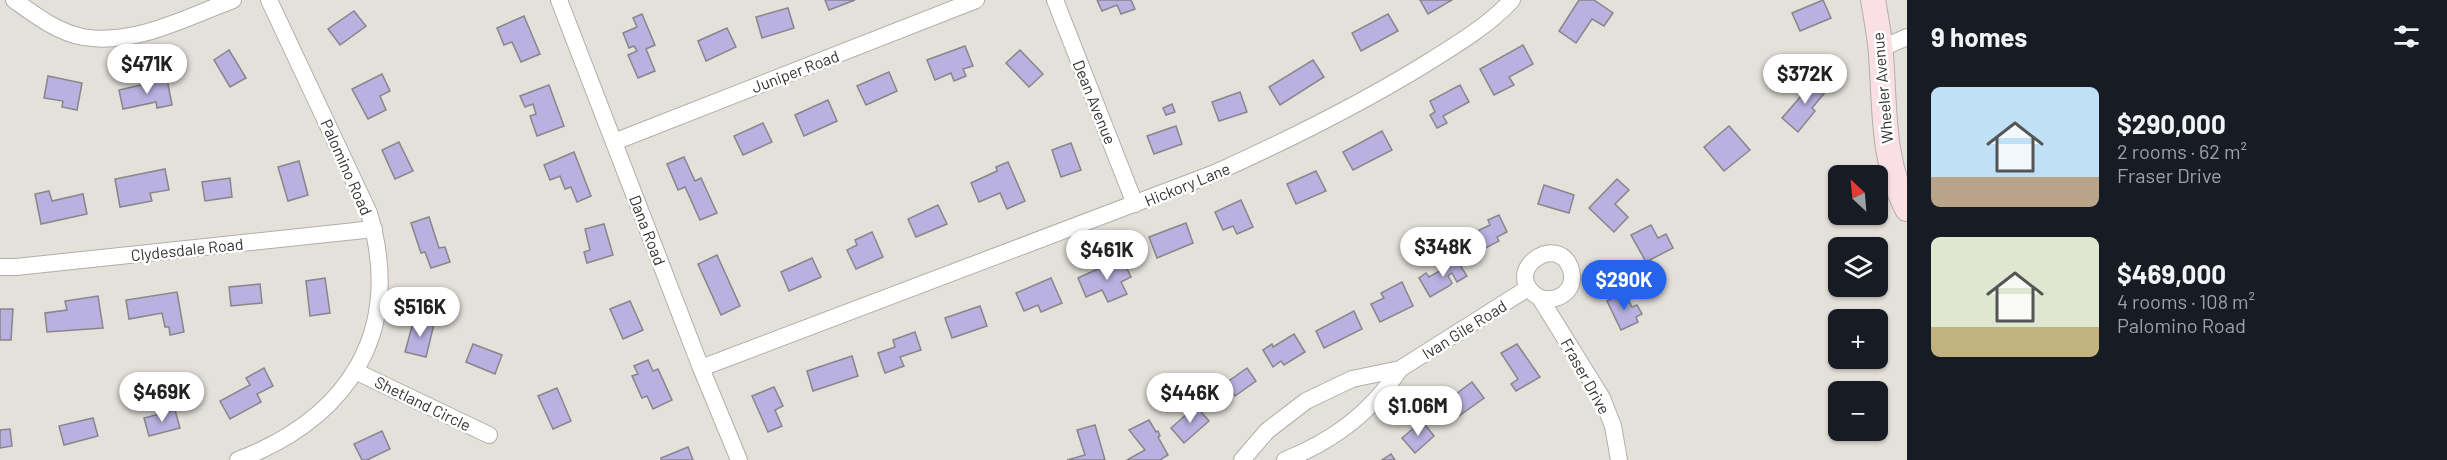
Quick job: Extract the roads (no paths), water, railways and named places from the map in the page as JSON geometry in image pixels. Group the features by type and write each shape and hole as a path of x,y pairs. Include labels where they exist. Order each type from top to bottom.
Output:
{"street":[{"path":"14,0 65,32 82,37 104,39 127,37 152,31 233,0"},
{"name":"Palomino Road","path":"238,460 275,443 305,423 341,390 357,372 372,338 380,301 380,265 374,229 359,190 270,0"},
{"name":"Dana Road","path":"559,0 701,368 739,460"},
{"name":"Juniper Road","path":"614,142 976,0"},
{"name":"Dean Avenue","path":"1055,0 1135,204"},
{"name":"Hickory Lane","path":"701,368 1215,173 1325,122 1389,87 1454,46 1512,0"},
{"name":"Wheeler Avenue","path":"1873,0 1880,49 1887,150 1897,186 1907,209"},
{"path":"1880,49 1907,37"},
{"name":"Clydesdale Road","path":"0,267 374,229"},
{"name":"Ivan Gile Road","path":"1242,460 1266,431 1306,401 1352,380 1400,369 1534,293"},
{"name":"Fraser Drive","path":"1534,293 1602,398 1613,426 1620,460"},
{"name":"Ivan Gile Road","path":"1285,460 1315,447 1350,425 1386,390 1400,369"},
{"name":"Shetland Circle","path":"357,372 489,435"}]}
